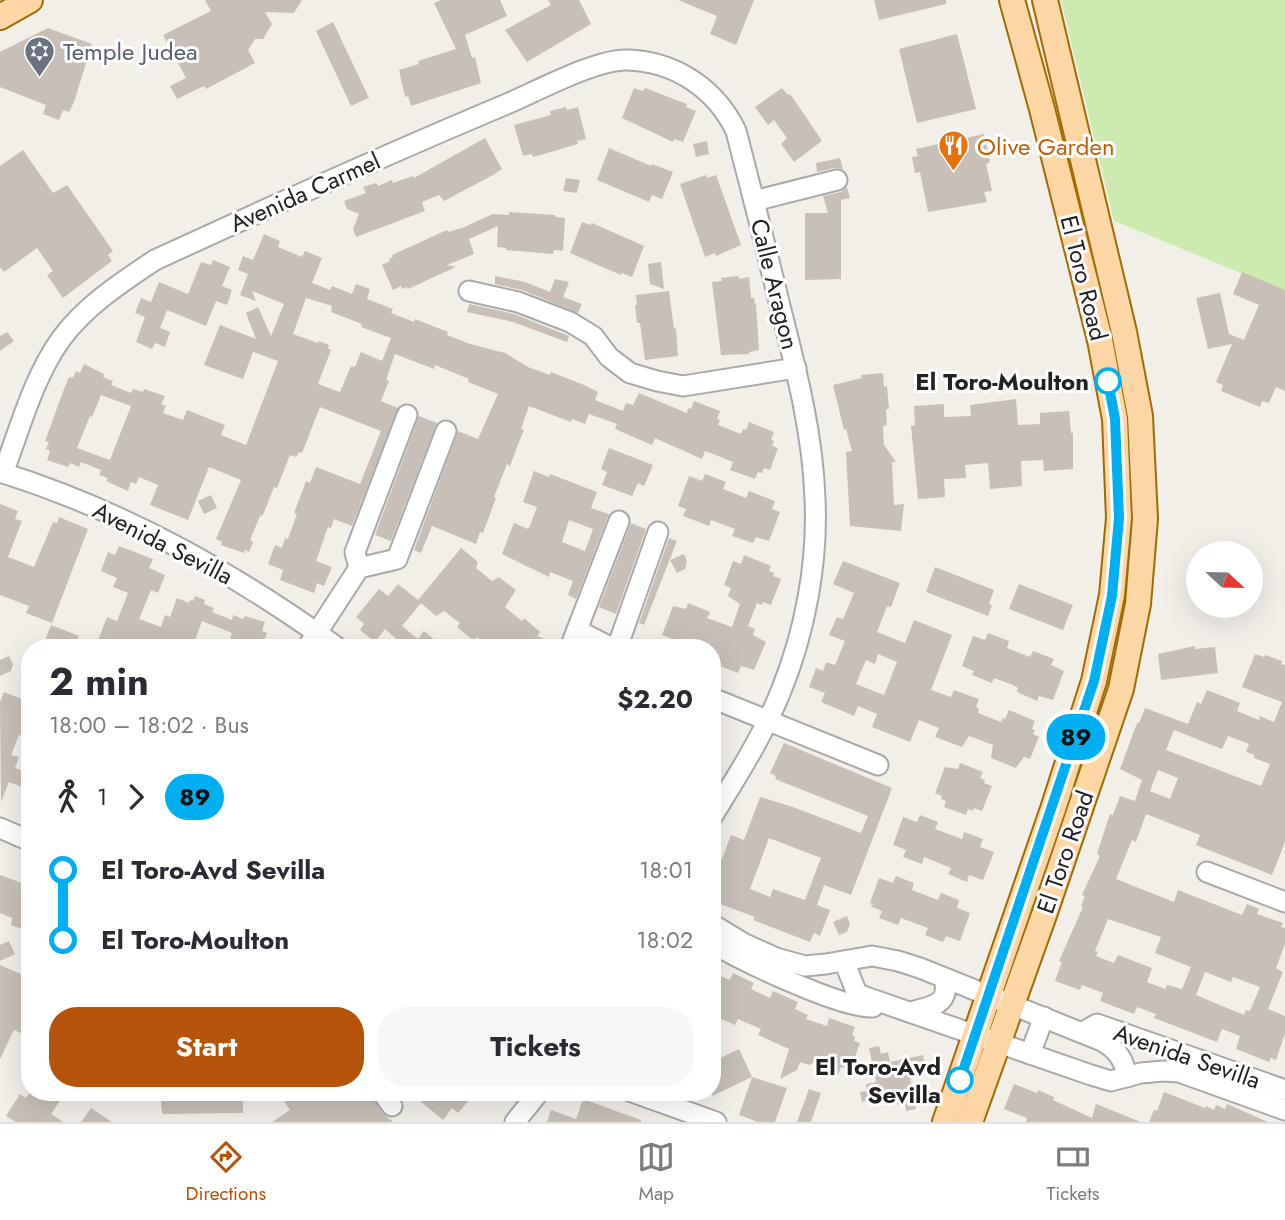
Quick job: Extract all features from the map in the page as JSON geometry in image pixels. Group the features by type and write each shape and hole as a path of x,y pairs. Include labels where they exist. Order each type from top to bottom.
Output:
{"main road":[{"path":"0,17 30,0"},
{"name":"El Toro Road","path":"970,1122 987,1039 1094,681 1112,596 1119,518 1115,419 1100,340 1012,0"},
{"name":"El Toro Road","path":"1000,1000 1121,689 1138,604 1145,519 1140,416 1124,332 1045,0"},
{"name":"El Toro Road","path":"944,1122 987,1039"}],"street":[{"name":"Avenida Carmel","path":"2,472 38,380 61,339 90,308 155,260 304,191 609,61 650,62 671,69 705,89"},
{"name":"Calle Aragon","path":"705,89 726,110 736,131 796,368 816,500 813,560 804,617 794,656 768,721 721,802"},
{"name":"Calle Aragon","path":"754,201 837,180"},
{"name":"Calle Aragon","path":"469,291 518,302 570,322 593,336 609,357 630,373 657,381 684,386 796,368"},
{"path":"359,568 355,552 407,415"},
{"path":"313,639 359,568 397,559 446,431"},
{"name":"Avenida Sevilla","path":"2,472 65,496 160,538 223,571 275,603 311,639"},
{"path":"573,639 619,522"},
{"path":"617,639 658,533"},
{"path":"721,702 878,765"},
{"path":"0,828 21,837"},
{"path":"1207,872 1285,902"},
{"name":"Avenida Sevilla","path":"721,929 776,958 805,966 872,956 920,968 1083,1032 1097,1024 1285,1090"},
{"name":"Avenida Sevilla","path":"721,948 751,964 832,997 867,1007 892,1005 1111,1081 1163,1071 1179,1072 1285,1110"},
{"path":"844,961 860,995 892,1005"},
{"path":"911,1012 939,1004 945,997 947,988 944,978"},
{"path":"1030,1054 1044,1017"},
{"path":"1083,1032 1119,1053 1125,1064 1127,1077"},
{"path":"515,1122 532,1101"},
{"path":"657,1101 716,1122"}],"green space":[{"path":"1061,0 1285,0 1285,291 1114,221"}],"building":[{"path":"205,0 302,0 294,13 265,12 272,24 263,39 255,39 248,50 255,63 206,89 204,86 177,99 170,86 186,78 163,35 211,11"},
{"path":"441,0 500,0 507,16 465,35 472,58 475,57 481,83 411,106 408,96 405,97 399,70 456,49 434,3"},
{"path":"548,0 579,0 591,24 527,62 505,30 551,5"},
{"path":"678,0 754,0 736,45 710,34 717,16"},
{"path":"874,0 946,0 946,4 879,20"},
{"path":"333,22 369,98 351,106 316,31"},
{"name":"Temple Judea","path":"48,28 92,44 74,102 69,112 63,110 59,120 43,114 46,105 0,87 0,52"},
{"path":"957,34 976,109 917,123 899,49"},
{"path":"634,88 643,91 645,88 687,104 686,107 696,111 683,142 674,139 673,142 622,118"},
{"path":"782,88 791,95 822,141 794,162 781,144 787,138 774,120 768,125 755,107"},
{"path":"566,107 567,110 578,107 586,139 577,141 578,144 533,157 532,154 523,156 514,125 551,115 550,111"},
{"name":"Olive Garden","path":"984,134 990,162 986,164 992,191 984,192 987,202 928,212 920,172 915,173 912,157 918,156 916,149"},
{"path":"485,138 502,169 444,201 439,195 422,202 425,211 356,237 353,229 359,214 347,209 344,201 366,193 363,187 376,183 378,186 392,180 393,183 413,176 414,178"},
{"path":"707,141 709,154 696,157 693,144"},
{"path":"609,148 651,166 652,164 673,172 662,199 652,195 649,202 597,180"},
{"path":"23,150 53,193 67,185 113,251 108,255 112,261 63,298 47,275 53,271 37,248 4,272 0,267 0,166"},
{"path":"840,158 843,169 817,172 816,163"},
{"path":"706,175 707,178 716,175 741,245 716,256 715,253 705,257 680,184"},
{"path":"566,178 580,180 577,193 563,191"},
{"path":"847,187 850,198 841,200 841,279 805,280 805,213 828,213 823,196 841,192"},
{"path":"509,212 565,218 563,251 554,250 553,254 497,247 498,226 469,239 474,254 447,265 456,267 408,289 402,289 401,286 393,290 382,265 390,261 392,255 447,230 448,232 462,228 493,214 509,215"},
{"path":"582,222 592,223 644,246 632,277 622,273 621,275 570,253"},
{"path":"264,234 280,241 278,247 302,257 305,251 322,258 312,283 330,290 332,286 352,294 356,284 370,289 367,299 393,309 391,313 414,322 415,319 470,344 505,353 528,367 550,375 551,372 584,385 598,392 595,400 623,411 626,403 633,405 639,393 687,413 694,401 720,411 718,425 741,434 749,422 774,432 772,446 778,448 770,470 764,468 762,473 758,472 755,479 730,470 733,462 705,451 702,459 655,438 652,445 615,429 617,424 589,414 585,424 572,419 571,422 529,406 521,429 524,430 510,466 507,464 483,533 480,532 476,544 432,526 421,553 414,550 458,431 478,439 498,394 435,365 434,369 395,354 381,401 398,408 352,526 334,519 331,528 328,527 316,561 332,567 324,586 317,583 314,593 280,580 283,570 268,564 275,545 282,548 285,538 288,539 306,481 310,483 316,467 360,484 381,431 320,407 302,453 299,452 296,457 290,455 277,488 274,487 263,515 260,516 250,540 253,542 249,552 245,550 244,553 221,545 222,542 216,539 241,480 209,467 188,520 150,505 158,485 139,477 136,484 131,482 128,491 106,481 108,478 99,475 101,470 81,462 79,467 70,463 68,467 47,460 50,451 46,449 49,442 45,441 64,389 69,377 73,378 76,371 80,373 84,364 113,381 111,385 131,393 133,389 143,392 144,389 165,396 161,404 166,406 163,413 183,420 187,410 225,425 221,435 246,445 278,361 253,352 243,379 204,365 220,325 256,339 246,313 258,307 271,336 284,304 252,291 256,301 240,295 248,274 238,270 243,256 253,260","holes":["306,298 332,306 331,312 391,338 382,361 361,352 355,367 351,366 340,392 318,384 331,350 328,349 329,345 293,334","101,395 131,406 110,460 77,448"]},
{"path":"213,260 230,267 222,286 232,290 227,305 216,301 206,326 167,310 160,328 170,332 165,347 155,343 152,349 136,342 145,317 135,313 141,298 151,302 159,282 188,294 201,262 211,265"},
{"path":"661,262 664,289 650,284 648,264"},
{"path":"1242,272 1285,290 1285,391 1276,387 1269,403 1262,401 1260,407 1221,391 1223,385 1216,382 1232,344 1208,349 1196,298 1220,293 1229,334 1244,340 1259,305 1233,294"},
{"path":"495,276 525,282 550,292 555,279 569,282 563,297 582,304 578,313 522,290 495,284"},
{"path":"738,276 739,279 749,277 751,298 754,298 756,304 759,350 749,354 721,355 712,282"},
{"path":"669,291 678,356 645,360 640,323 637,323 636,295"},
{"path":"469,304 514,314 569,336 567,342 513,322 467,312"},
{"path":"7,332 14,341 0,351 0,336"},
{"path":"883,373 889,409 886,409 887,425 883,426 884,445 896,462 892,462 894,505 904,504 901,531 850,526 846,452 852,451 833,385 862,378 861,375"},
{"path":"1016,399 1018,425 1040,424 1040,413 1069,411 1073,433 1073,469 1044,471 1043,460 1021,461 1022,486 990,489 988,463 965,465 966,478 944,479 945,497 918,499 911,426 915,425 914,406 944,404 944,417 971,416 970,405"},
{"path":"419,416 437,423 391,541 375,535"},
{"path":"609,448 653,465 644,486 638,483 632,496 602,485 607,472 601,469"},
{"path":"534,471 549,477 550,474 597,492 591,508 609,514 576,599 568,595 573,581 550,572 549,577 502,554 514,523 528,529 530,526 537,507 523,502","holes":["569,520 593,529 585,551 562,542"]},
{"path":"705,474 726,482 723,489 746,498 749,491 775,501 772,509 780,512 769,541 756,537 753,543 732,536 735,529 711,520 709,526 683,516 686,509 678,506 689,476 702,481"},
{"path":"211,495 217,508 204,514 198,501"},
{"path":"0,504 18,511 15,519 22,521 8,557 34,567 53,522 57,523 59,517 88,529 52,623 26,613 29,606 0,595"},
{"path":"631,523 646,529 616,614 599,607"},
{"path":"669,538 677,541 644,625 639,623"},
{"path":"119,546 153,559 149,568 165,575 158,593 151,590 139,619 161,627 165,615 170,617 177,598 189,603 195,596 214,608 212,612 232,620 233,615 265,622 262,631 267,633 265,639 230,639 232,633 202,621 195,639 98,639 107,617 117,621 128,593 113,587 117,578 101,571 108,552 115,555"},
{"path":"461,548 478,562 476,568 492,581 499,577 516,590 505,607 522,621 524,618 540,632 537,636 544,639 472,639 457,627 460,623 444,611 436,616 421,603 402,626 418,639 397,639 385,629 377,639 371,639 360,630 364,624 356,617 379,589 388,596 398,584 418,600"},
{"path":"684,554 687,562 685,569 677,573 670,560"},
{"path":"744,555 771,566 769,571 781,579 771,605 757,603 748,626 755,629 753,635 766,642 754,670 741,666 738,673 721,667 721,639 672,639 662,635 673,606 686,609 688,603 710,612 707,618 732,627 740,604 728,596 731,588 724,585 733,561 741,564"},
{"path":"843,561 900,583 877,632 905,643 914,620 952,635 931,690 951,697 954,690 979,699 976,707 979,708 978,713 1001,722 1009,710 1035,721 1033,734 1039,737 1030,759 1024,757 1016,768 991,758 993,745 969,736 962,747 935,737 939,728 919,720 910,742 872,727 877,714 858,706 854,716 821,702 825,693 809,687 816,668 823,671 826,662 835,665 845,641 829,635 837,617 843,619 854,593 833,584","holes":["878,654 897,662 884,695 856,684 866,660 875,664"]},
{"path":"935,567 994,590 988,616 926,592"},
{"path":"1019,584 1073,605 1063,630 1009,609"},
{"path":"51,625 79,636 78,639 46,639"},
{"path":"424,631 433,639 418,639"},
{"path":"988,633 1009,641 1007,648 1030,657 1033,651 1054,659 1051,665 1064,671 1053,700 1039,696 1037,701 1017,692 1018,688 1013,685 994,678 992,683 972,675 974,671 962,666 973,636 985,640"},
{"path":"1195,646 1195,649 1215,647 1218,673 1161,680 1158,654"},
{"path":"1255,654 1282,661 1281,664 1285,665 1285,842 1272,875 1196,845 1200,835 1146,814 1136,842 1132,840 1116,879 1174,902 1178,890 1242,915 1247,904 1259,909 1257,914 1283,923 1281,927 1285,928 1285,944 1276,968 1283,972 1268,1009 1285,1016 1285,1033 1276,1060 1271,1058 1269,1062 1236,1049 1240,1036 1222,1029 1217,1042 1154,1018 1156,1014 1137,1007 1134,1014 1100,1001 1103,993 1082,985 1080,990 1055,981 1062,962 1059,961 1083,907 1081,906 1085,896 1082,895 1100,856 1097,854 1110,814 1113,815 1120,796 1135,801 1142,780 1120,769 1145,708 1188,724 1197,702 1201,704 1207,690 1240,703 1237,711 1259,720 1260,716 1274,722 1282,702 1242,687","holes":["1174,730 1222,749 1228,736 1249,744 1246,752 1270,764 1261,786 1166,750","1158,770 1178,778 1170,799 1150,791","1108,919 1161,937 1155,953 1191,967 1182,989 1167,985 1165,989 1147,982 1152,968 1118,955 1114,963 1096,956 1098,952 1095,951","1205,972 1231,982 1233,977 1260,987 1250,1011 1246,1010 1244,1015 1196,995"]},
{"path":"9,656 13,664 11,671 0,676 0,660"},
{"path":"4,692 21,699 21,736 11,755 19,757 15,768 21,770 21,787 9,782 1,802 0,702"},
{"path":"784,743 892,788 851,895 824,885 817,905 830,910 820,936 814,933 810,942 721,904 721,861 731,835 744,840 760,797 861,833 868,816 775,779 776,776 770,773","holes":["769,838 821,858 805,900 773,889 770,897 750,889"]},
{"path":"960,763 983,772 980,778 992,786 982,811 968,809 966,815 944,807 946,801 935,793 945,767 958,769"},
{"path":"920,815 938,822 935,829 962,839 964,832 983,839 980,847 994,852 983,880 969,875 967,882 948,874 951,868 924,857 922,864 903,857 906,850 893,845 903,817 917,822"},
{"path":"0,875 21,883 21,929 11,925 12,918 0,913"},
{"path":"896,876 914,883 912,890 938,900 941,893 959,900 957,908 970,913 960,941 946,936 943,942 925,935 928,928 901,918 898,925 879,918 882,911 870,906 874,904 870,903 879,878 893,883"},
{"path":"847,916 850,924 847,932 839,935 833,922"},
{"path":"9,941 15,954 0,961 0,945"},
{"path":"0,965 21,974 21,1033 14,1030 0,1059"},
{"path":"733,973 754,983 751,989 770,998 773,991 798,1002 795,1009 808,1015 806,1019 827,1026 829,1018 855,1027 852,1035 855,1036 854,1041 860,1043 852,1065 846,1063 838,1075 817,1067 819,1060 809,1065 800,1062 797,1070 780,1079 789,1049 758,1035 761,1029 738,1019 735,1025 721,1019 721,977 730,980"},
{"path":"879,1046 881,1054 888,1052 890,1062 923,1055 925,1065 918,1067 920,1074 910,1076 916,1109 906,1111 905,1104 898,1106 896,1096 862,1102 860,1092 867,1091 866,1084 876,1082 869,1048"},
{"path":"739,1049 752,1077 721,1092 721,1058"},
{"path":"752,1077 787,1088 775,1122 758,1122 739,1115"},
{"path":"1014,1084 1037,1093 1038,1090 1092,1118 1096,1104 1141,1122 1026,1122 1027,1118 1004,1109"},
{"path":"809,1089 821,1093 811,1122 797,1122"},
{"path":"1164,1092 1214,1110 1216,1105 1225,1109 1227,1104 1268,1122 1149,1122 1154,1110 1157,1111"},
{"path":"20,1094 21,1101 60,1101 51,1114 63,1122 16,1122 6,1116"},
{"path":"161,1101 243,1101 243,1113 162,1114"},
{"path":"284,1101 375,1101 382,1113 393,1122 272,1122 290,1110"},
{"path":"420,1101 468,1101 458,1113 452,1108 443,1120"},
{"path":"582,1101 589,1101 641,1122 547,1122 551,1110 576,1119"},
{"path":"91,1108 112,1122 81,1122"}],"bus line":[{"name":"89","path":"960,1080 1094,681 1112,596 1119,518 1115,419 1108,381"}],"place":[{"name":"Temple Judea","path":"40,78"},
{"name":"Olive Garden","path":"954,173"},
{"name":"El Toro-Moulton","path":"1108,381"},
{"name":"El Toro-Avd Sevilla","path":"960,1080"}]}
